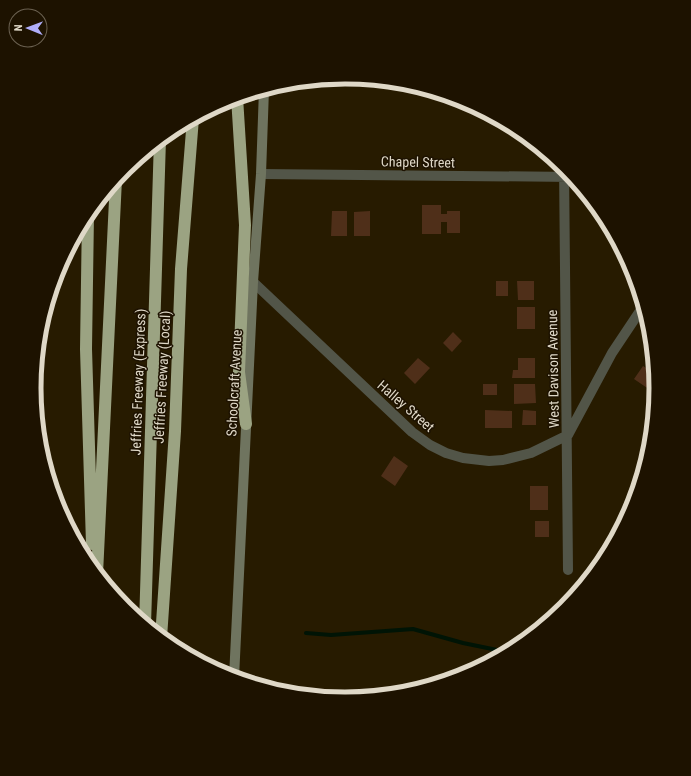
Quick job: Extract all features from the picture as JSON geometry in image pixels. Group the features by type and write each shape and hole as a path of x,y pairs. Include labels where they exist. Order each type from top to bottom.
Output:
{"highway":[{"path":"237,104 245,225 239,372 246,424"},
{"name":"Jeffries Freeway (Local)","path":"162,632 175,431 181,269 192,124"},
{"name":"Jeffries Freeway (Express)","path":"145,617 160,146"},
{"path":"98,566 116,189"},
{"path":"88,226 86,349 92,556"}],"main road":[{"name":"Schoolcraft Avenue","path":"234,671 253,282 261,174 264,95"}],"street":[{"name":"Chapel Street","path":"261,174 566,178"},
{"name":"West Davison Avenue","path":"568,570 569,182"},
{"name":"Halley Street","path":"253,282 412,432 430,445 446,453 476,460 503,460 531,453 568,435"},
{"path":"568,435 612,353 640,311"}],"building":[{"path":"422,205 441,205 441,214 447,214 447,211 460,211 460,233 447,233 447,222 441,222 441,234 422,234"},
{"path":"332,211 347,211 347,236 331,236"},
{"path":"370,211 370,236 354,236 354,212"},
{"path":"496,281 508,281 508,296 496,296"},
{"path":"517,281 534,281 534,300 518,300"},
{"path":"517,307 535,307 535,329 517,329"},
{"path":"453,332 462,341 452,352 443,343"},
{"path":"648,356 648,362 645,360"},
{"path":"418,358 430,368 415,384 404,373"},
{"path":"518,358 535,358 535,378 512,378 513,370 518,370"},
{"path":"643,366 649,370 650,390 634,379"},
{"path":"483,384 497,384 497,395 483,395"},
{"path":"514,384 535,384 536,403 514,404"},
{"path":"485,410 512,411 512,428 485,428"},
{"path":"523,410 536,411 536,425 522,425"},
{"path":"394,456 408,466 395,486 381,476"},
{"path":"530,486 548,486 548,510 530,510"},
{"path":"535,521 549,521 549,537 535,537"}],"waterway":[{"path":"306,633 331,635 413,629 463,643 500,651"}]}
